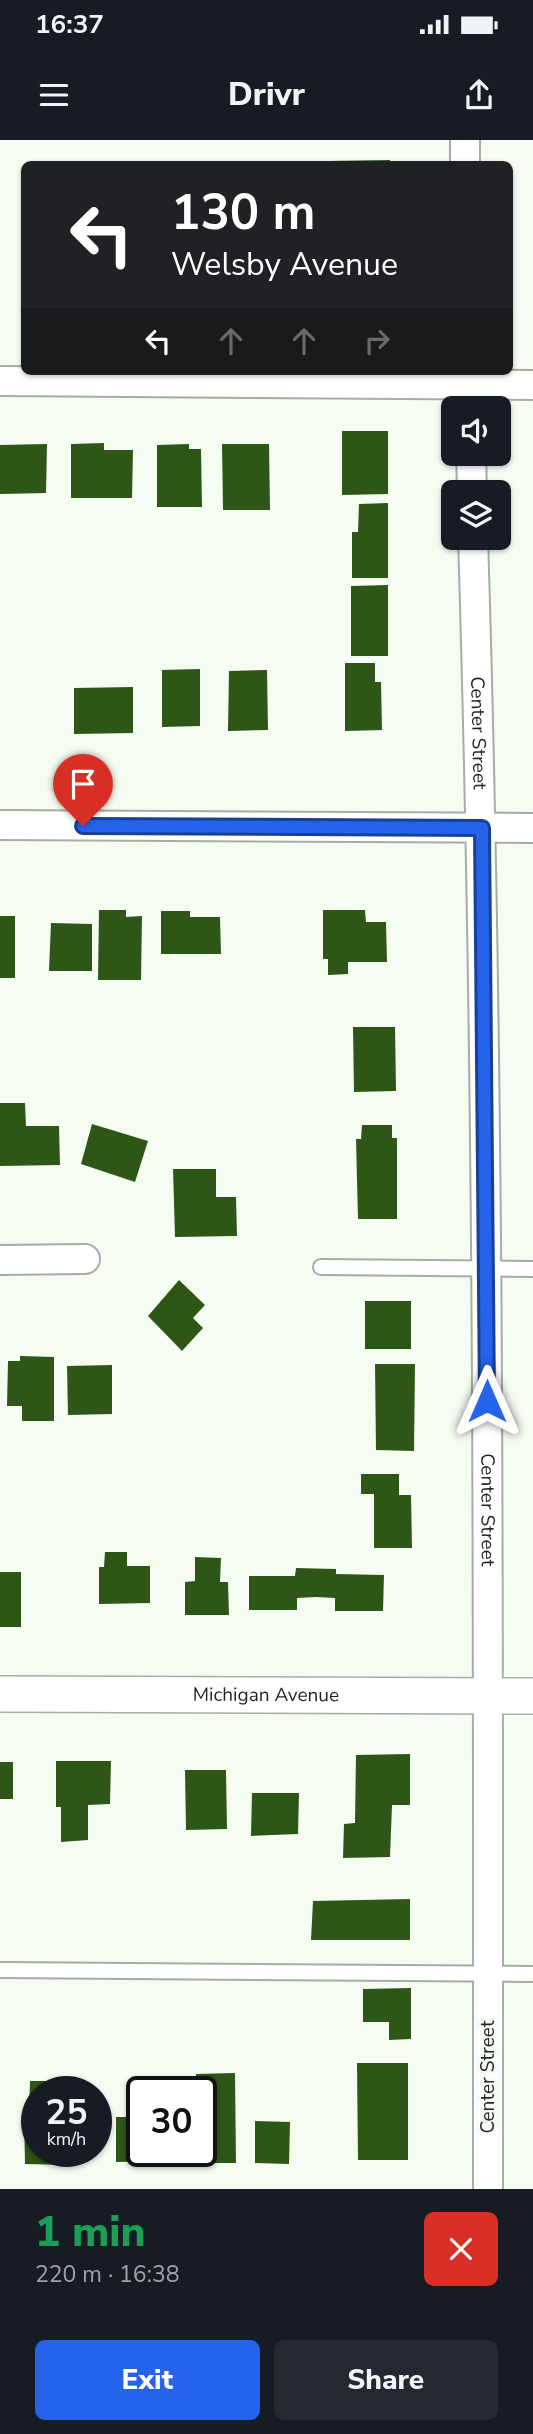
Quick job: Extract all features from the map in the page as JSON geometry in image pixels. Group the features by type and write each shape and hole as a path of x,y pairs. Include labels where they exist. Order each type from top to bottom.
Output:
{"street":[{"path":"465,140 465,161"},
{"path":"0,381 469,388 533,385"},
{"name":"Center Street","path":"473,550 482,828 490,1695 488,2189"},
{"path":"0,825 533,828"},
{"path":"0,1260 85,1259"},
{"name":"Michigan Avenue","path":"0,1694 533,1696"}],"lane":[{"path":"321,1267 533,1269"},
{"path":"0,1970 533,1974"}],"building":[{"path":"390,160 390,161 328,161"},
{"path":"342,431 388,431 388,494 342,495"},
{"path":"104,443 104,450 133,450 132,498 71,498 71,444"},
{"path":"47,444 46,493 0,494 0,445"},
{"path":"189,444 189,449 201,449 202,507 157,507 157,445"},
{"path":"222,444 269,444 270,510 223,510"},
{"path":"388,503 388,578 352,578 352,532 358,532 359,504"},
{"path":"388,585 388,656 351,656 351,586"},
{"path":"345,663 375,663 375,682 381,682 382,730 345,731"},
{"path":"200,669 200,726 162,727 162,670"},
{"path":"267,670 268,730 228,731 229,671"},
{"path":"133,687 133,733 74,734 74,688"},
{"path":"99,910 126,910 126,917 142,916 141,980 98,980"},
{"path":"323,910 365,910 366,922 386,922 387,962 348,962 348,974 328,975 328,959 323,959"},
{"path":"161,911 190,911 190,917 220,917 221,954 161,954"},
{"path":"0,916 15,916 15,978 0,978"},
{"path":"51,923 92,924 92,971 49,971"},
{"path":"353,1027 395,1027 396,1091 354,1092"},
{"path":"0,1103 25,1103 26,1126 59,1126 60,1165 0,1166"},
{"path":"92,1124 148,1141 135,1182 81,1164"},
{"path":"362,1125 392,1125 392,1138 397,1138 397,1219 358,1219 356,1139 361,1139"},
{"path":"173,1169 216,1169 216,1197 236,1197 237,1236 175,1237"},
{"path":"179,1280 205,1305 193,1318 203,1328 182,1351 148,1316"},
{"path":"365,1301 411,1301 411,1349 365,1349"},
{"path":"20,1356 54,1357 54,1421 22,1421 22,1406 7,1406 8,1361 20,1361"},
{"path":"375,1364 415,1364 414,1451 376,1450"},
{"path":"112,1365 112,1414 68,1415 67,1366"},
{"path":"361,1474 399,1474 399,1495 411,1495 412,1548 374,1548 374,1494 361,1494"},
{"path":"105,1552 127,1552 127,1566 150,1566 150,1603 99,1604 99,1567 104,1567"},
{"path":"195,1557 221,1558 220,1582 228,1582 229,1615 185,1615 185,1582 195,1581"},
{"path":"296,1568 336,1569 336,1574 384,1575 383,1611 335,1611 335,1598 316,1597 297,1598 297,1610 249,1610 249,1576 295,1576"},
{"path":"0,1572 21,1572 21,1627 0,1627"},
{"path":"410,1754 410,1805 392,1805 390,1857 343,1858 344,1824 355,1823 356,1755"},
{"path":"56,1761 111,1761 110,1804 88,1805 88,1840 61,1842 61,1807 56,1807"},
{"path":"0,1762 13,1762 13,1799 0,1799"},
{"path":"185,1770 226,1770 227,1829 186,1830"},
{"path":"252,1793 299,1793 298,1834 251,1836"},
{"path":"410,1899 410,1940 311,1940 313,1901"},
{"path":"411,1988 411,2039 389,2040 389,2022 363,2022 363,1989"},
{"path":"357,2063 408,2063 408,2160 358,2160"},
{"path":"235,2073 236,2163 217,2163 217,2076 196,2074"},
{"path":"116,2117 126,2117 126,2162 116,2162"},
{"path":"255,2121 290,2122 289,2164 255,2163"}],"route":[{"path":"83,826 482,828 487,1401"}]}
